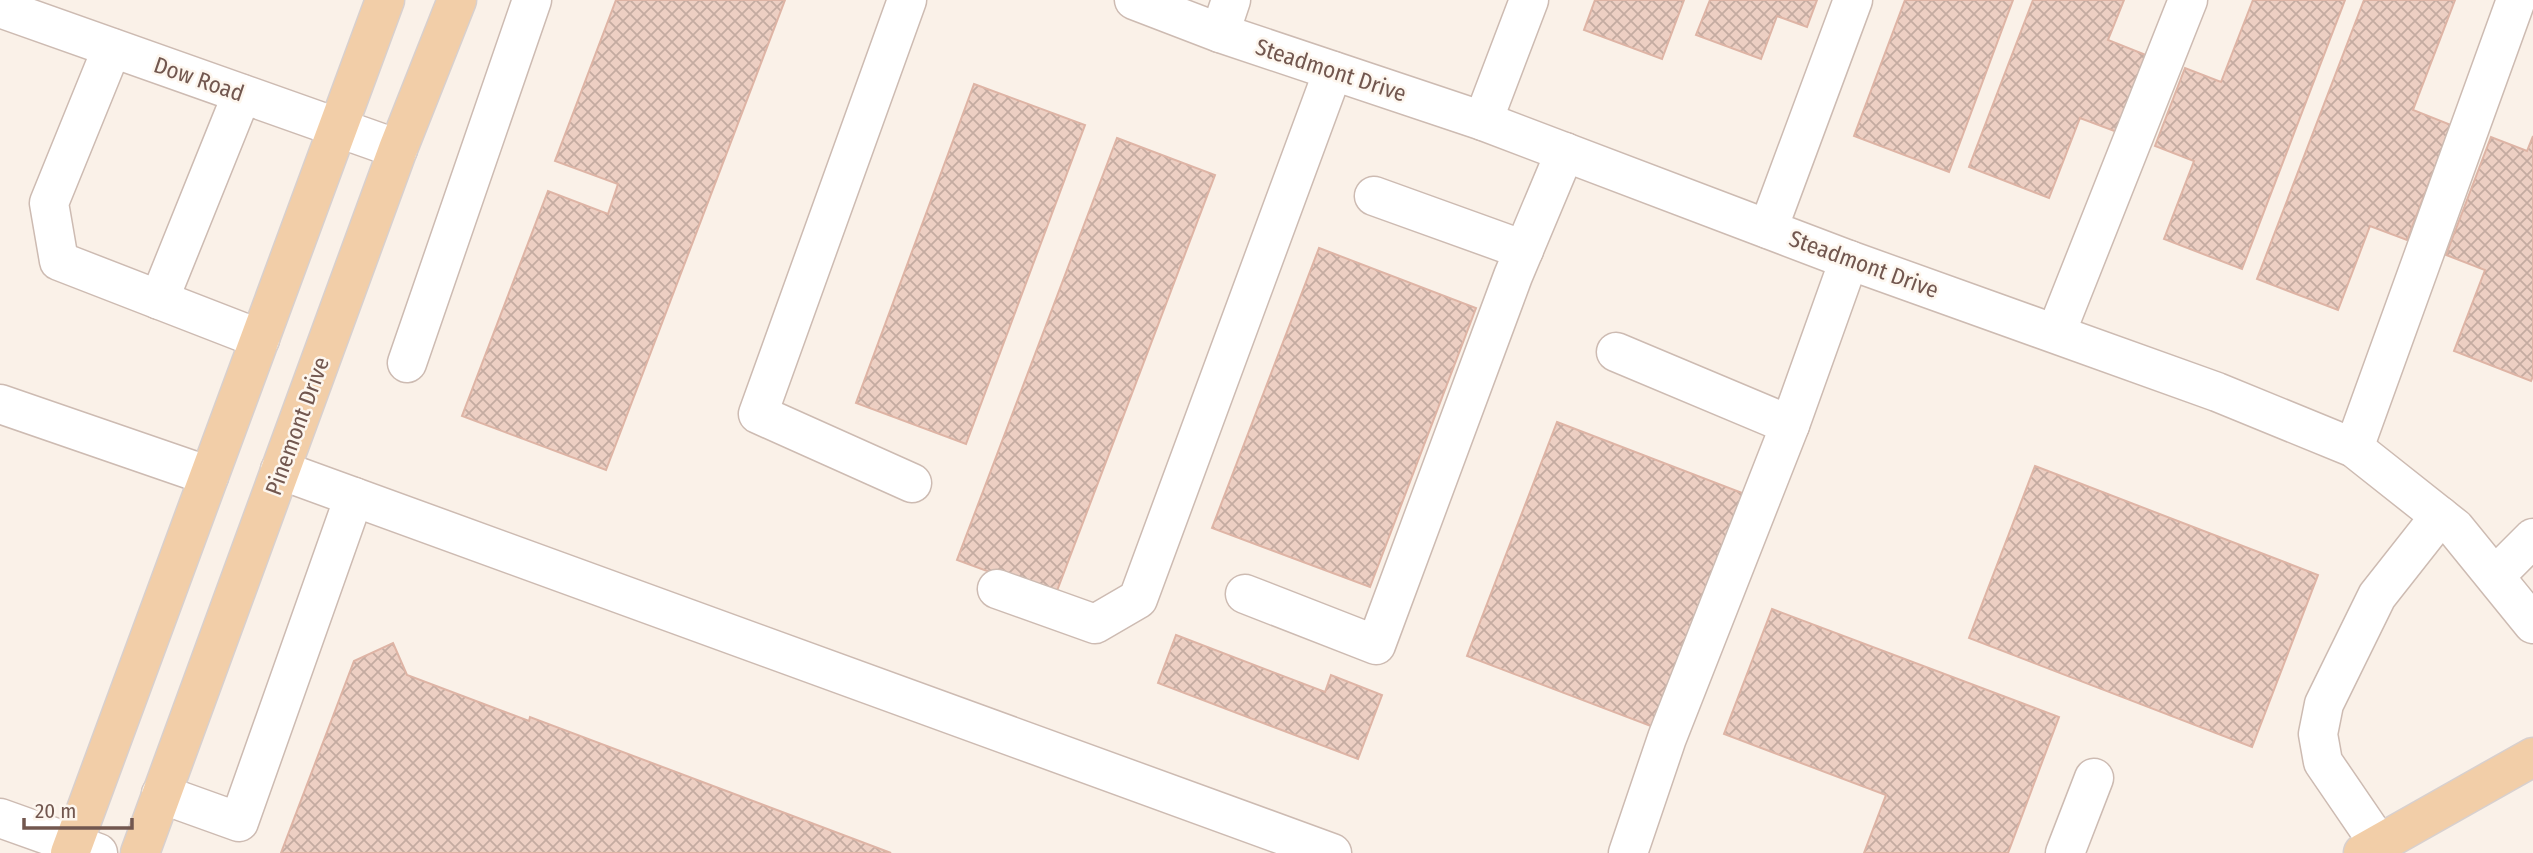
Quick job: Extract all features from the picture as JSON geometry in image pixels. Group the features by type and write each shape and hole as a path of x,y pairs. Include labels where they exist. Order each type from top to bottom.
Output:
{"main road":[{"path":"80,850 209,476 385,0"},
{"name":"Pinemont Drive","path":"140,853 398,149 457,0"},
{"path":"2371,848 2533,757"}],"street":[{"path":"407,363 532,0"},
{"path":"907,0 758,414 912,483"},
{"name":"Steadmont Drive","path":"1133,0 1226,16 1334,71 1483,121 1849,260 2217,392 2354,448 2455,528 2533,624"},
{"path":"1483,121 1529,0"},
{"path":"1768,229 1853,0"},
{"path":"2056,333 2188,0"},
{"path":"2354,448 2516,0"},
{"name":"Dow Road","path":"0,8 398,149"},
{"path":"112,48 49,203 59,261 260,339"},
{"path":"997,589 1095,624 1138,598 1334,71"},
{"path":"159,300 242,94"},
{"path":"1245,594 1376,645 1524,250 1565,152"},
{"path":"1374,196 1524,250"},
{"path":"1628,853 1667,738 1790,425 1849,260"},
{"path":"1616,352 1790,425"},
{"path":"0,404 209,476"},
{"path":"280,470 1332,853"},
{"path":"161,794 239,822 354,497"},
{"path":"2371,848 2323,762 2318,734 2324,704 2377,596 2440,516"},
{"path":"2495,576 2533,538"},
{"path":"2065,853 2094,778"},
{"path":"0,818 80,850"}],"building":[{"path":"616,0 785,0 606,470 462,416 548,191 608,214 618,184 555,161"},
{"path":"1595,0 1684,0 1662,59 1584,30"},
{"path":"1710,0 1817,0 1807,27 1777,16 1761,59 1696,35"},
{"path":"1905,0 2013,0 1949,172 1854,136"},
{"path":"2033,0 2124,0 2108,40 2146,55 2117,132 2080,118 2049,198 1969,167"},
{"path":"2253,0 2345,0 2242,269 2164,239 2194,161 2155,146 2185,68 2221,82"},
{"path":"2364,0 2455,0 2413,110 2451,125 2407,240 2370,226 2338,310 2257,279"},
{"path":"974,84 1085,125 966,444 856,403"},
{"path":"2533,136 2531,381 2454,351 2485,270 2446,255 2491,137 2527,151"},
{"path":"1117,138 1215,175 1055,596 957,560"},
{"path":"1319,248 1476,308 1370,587 1212,528"},
{"path":"1557,422 1745,494 1656,728 1467,656"},
{"path":"2035,466 2318,575 2252,747 1969,638"},
{"path":"1772,609 2059,717 2008,853 1864,853 1886,795 1724,734"},
{"path":"1176,635 1325,692 1331,675 1382,695 1358,759 1158,683"},
{"path":"393,643 407,675 529,721 530,717 891,853 281,853 354,661"}]}
